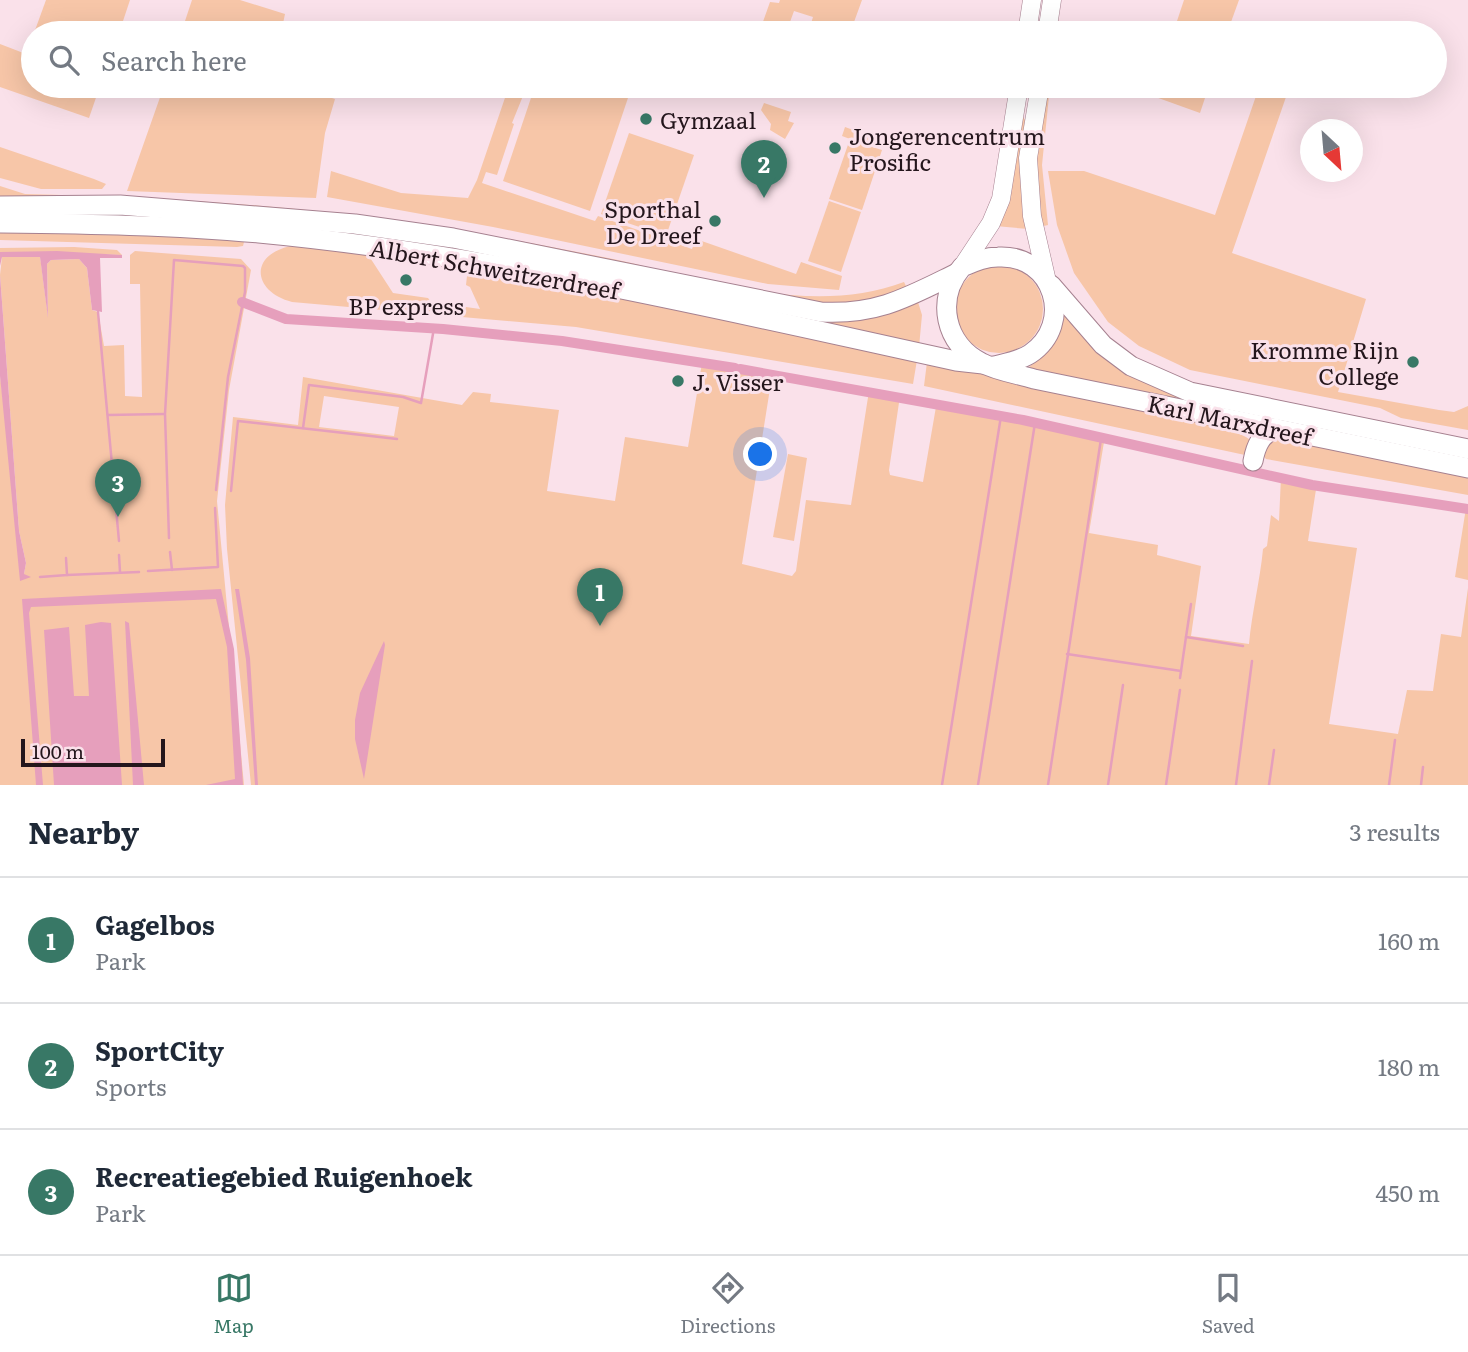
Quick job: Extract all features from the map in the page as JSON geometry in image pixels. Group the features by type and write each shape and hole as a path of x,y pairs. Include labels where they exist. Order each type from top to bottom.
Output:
{"highway":[{"name":"Albert Schweitzerdreef","path":"0,206 120,205 355,224 453,238 821,312 861,312 893,305 959,270"},
{"name":"Albert Schweitzerdreef","path":"0,223 119,225 258,233 383,249 616,288 956,361 988,365"},
{"path":"984,258 1012,258 1048,281 1054,314 1047,335 1029,355 988,365 963,349 949,327 946,302 959,270 984,258"},
{"name":"Karl Marxdreef","path":"1048,281 1103,345 1131,366 1190,392 1468,449"},
{"name":"Karl Marxdreef","path":"988,365 1034,379 1468,468"},
{"path":"1236,420 1249,431 1254,453 1267,431 1275,428"}],"main road":[{"path":"1029,21 1032,0"},
{"path":"1049,21 1052,0"},
{"path":"959,270 989,227 1001,199 1017,98"},
{"path":"1038,98 1028,158 1032,216 1048,281"}],"shaded area":[{"path":"46,0 130,0 123,21 38,21"},
{"path":"192,0 240,0 285,14 284,21 185,21"},
{"path":"780,0 862,0 854,21 812,21 813,17 794,11 790,21 763,21 770,2 779,3"},
{"path":"1184,0 1239,0 1231,21 1177,21"},
{"path":"0,44 21,52 21,94 0,87"},
{"path":"32,98 96,98 89,118"},
{"path":"160,98 335,99 325,133 316,198 127,191"},
{"path":"505,98 522,98 497,175 486,172 482,183 595,221 598,216 692,249 696,239 796,274 801,262 842,276 839,290 768,284 493,227 327,197 331,171 401,193 468,198 477,180"},
{"path":"531,98 628,98 590,211 503,181"},
{"path":"1044,98 1049,98 1042,165 1048,225 1040,227 1035,177"},
{"path":"1158,98 1205,98 1200,113"},
{"path":"1255,98 1286,98 1232,253 1366,299 1338,392 1454,412 1468,406 1468,430 1401,418 1380,408 1190,370 1139,346 1108,322 1074,273 1057,225 1048,171 1084,171 1215,215"},
{"path":"764,103 791,112 788,121 794,123 785,139 770,130 771,124 761,110"},
{"path":"1022,115 1025,120 1028,229 995,226"},
{"path":"845,127 875,138 872,147 882,150 862,210 829,199 850,139 842,136"},
{"path":"629,133 694,155 666,236 601,214"},
{"path":"0,147 106,184 102,189 41,189 0,178"},
{"path":"0,186 25,194 213,202 400,221 613,259 758,291 832,296 869,292 904,282 906,286 912,284 915,288 892,298 824,306 549,252 0,196"},
{"path":"829,201 861,212 841,272 808,261"},
{"path":"85,214 185,219 384,239 582,267 878,316 918,302 922,315 919,347 566,276"},
{"path":"0,231 185,236 244,242 243,246 237,247 0,240"},
{"path":"291,246 367,253 393,293 428,298 431,302 480,309 470,287 466,285 467,276 475,276 476,269 917,360 913,384 576,327 292,302 269,290 261,274 262,265 268,257"},
{"path":"74,247 117,250 122,255 0,252 0,248"},
{"path":"57,251 122,255 122,258 100,258 102,312 92,310 87,268 79,259 51,260 47,264 48,318 40,257 2,257 0,266 0,252"},
{"path":"135,251 241,259 251,270 229,390 217,501 244,785 0,785 0,375 24,574 26,563 19,531 0,275 2,257 40,256 48,317 47,264 51,260 79,259 87,268 92,310 98,312 104,346 124,345 125,396 142,397 140,284 130,284 130,255"},
{"path":"990,265 1008,265 1024,272 1036,284 1043,300 1043,318 1036,334 1024,346 1008,353 990,353 974,346 962,334 955,318 955,300 962,284 974,272"},
{"path":"0,275 19,531 26,563 24,574 31,577 20,581 0,376"},
{"path":"1062,311 1088,342 1137,376 1468,454 1025,370 1038,360"},
{"path":"927,362 1181,415 1230,430 1251,441 1245,455 924,386"},
{"path":"702,363 772,376 742,564 792,576 796,571 806,500 851,505 869,391 900,396 890,475 923,482 937,401 1105,436 1089,533 1158,545 1157,555 1201,566 1191,636 1249,644 1263,549 1267,546 1271,515 1279,521 1281,477 1317,483 1308,541 1357,548 1329,724 1398,734 1407,690 1433,691 1441,634 1461,637 1468,588 1468,785 251,785 227,549 225,505 233,417 298,425 303,377 462,405 473,392 491,394 490,402 559,410 547,491 615,501 625,437 688,447","holes":["324,396 399,407 394,436 319,427"]},
{"path":"1277,434 1468,473 1468,495 1266,459 1260,452"},
{"path":"788,454 807,458 794,541 773,537"},
{"path":"1468,508 1468,580 1455,577"},
{"path":"221,589 234,649 243,785 206,785 235,779 227,647 216,599 31,607 29,613 43,785 36,785 22,599"},
{"path":"235,589 239,589 250,658 258,785 255,785 246,660"},
{"path":"125,621 129,623 144,785 133,785"},
{"path":"111,623 122,785 54,785 44,630 69,627 74,696 89,696 85,625"},
{"path":"384,641 364,779 355,739 355,720 360,693"}],"waterway":[{"path":"169,538 165,414 174,260 245,268 245,292 228,377 216,490"},
{"path":"242,302 286,319 443,329 562,341 735,368"},
{"path":"98,312 119,541"},
{"path":"303,428 309,385 403,397 421,403 434,328"},
{"path":"740,369 1023,420 1312,485 1468,509"},
{"path":"108,415 164,414"},
{"path":"942,785 1001,416"},
{"path":"231,491 238,421 397,439"},
{"path":"978,785 1035,423"},
{"path":"1048,785 1101,439"},
{"path":"148,571 218,567 215,508"},
{"path":"170,552 172,570"},
{"path":"119,555 120,572"},
{"path":"40,577 67,575 66,558"},
{"path":"67,575 139,572"},
{"path":"1191,604 1186,637 1243,646"},
{"path":"1180,678 1186,637"},
{"path":"1067,654 1181,671"},
{"path":"1236,785 1252,661"},
{"path":"1108,785 1123,685"},
{"path":"1166,785 1180,690"},
{"path":"1389,785 1395,740"},
{"path":"1269,785 1274,750"},
{"path":"1421,785 1423,767"}],"place":[{"name":"Gymzaal","path":"646,119"},
{"name":"Jongerencentrum Prosific","path":"835,148"},
{"name":"SportCity","path":"764,198"},
{"name":"Sporthal De Dreef","path":"715,221"},
{"name":"BP express","path":"406,280"},
{"name":"Kromme Rijn College","path":"1413,362"},
{"name":"J. Visser","path":"678,381"},
{"name":"Recreatiegebied Ruigenhoek","path":"118,517"},
{"name":"Gagelbos","path":"600,626"}]}
